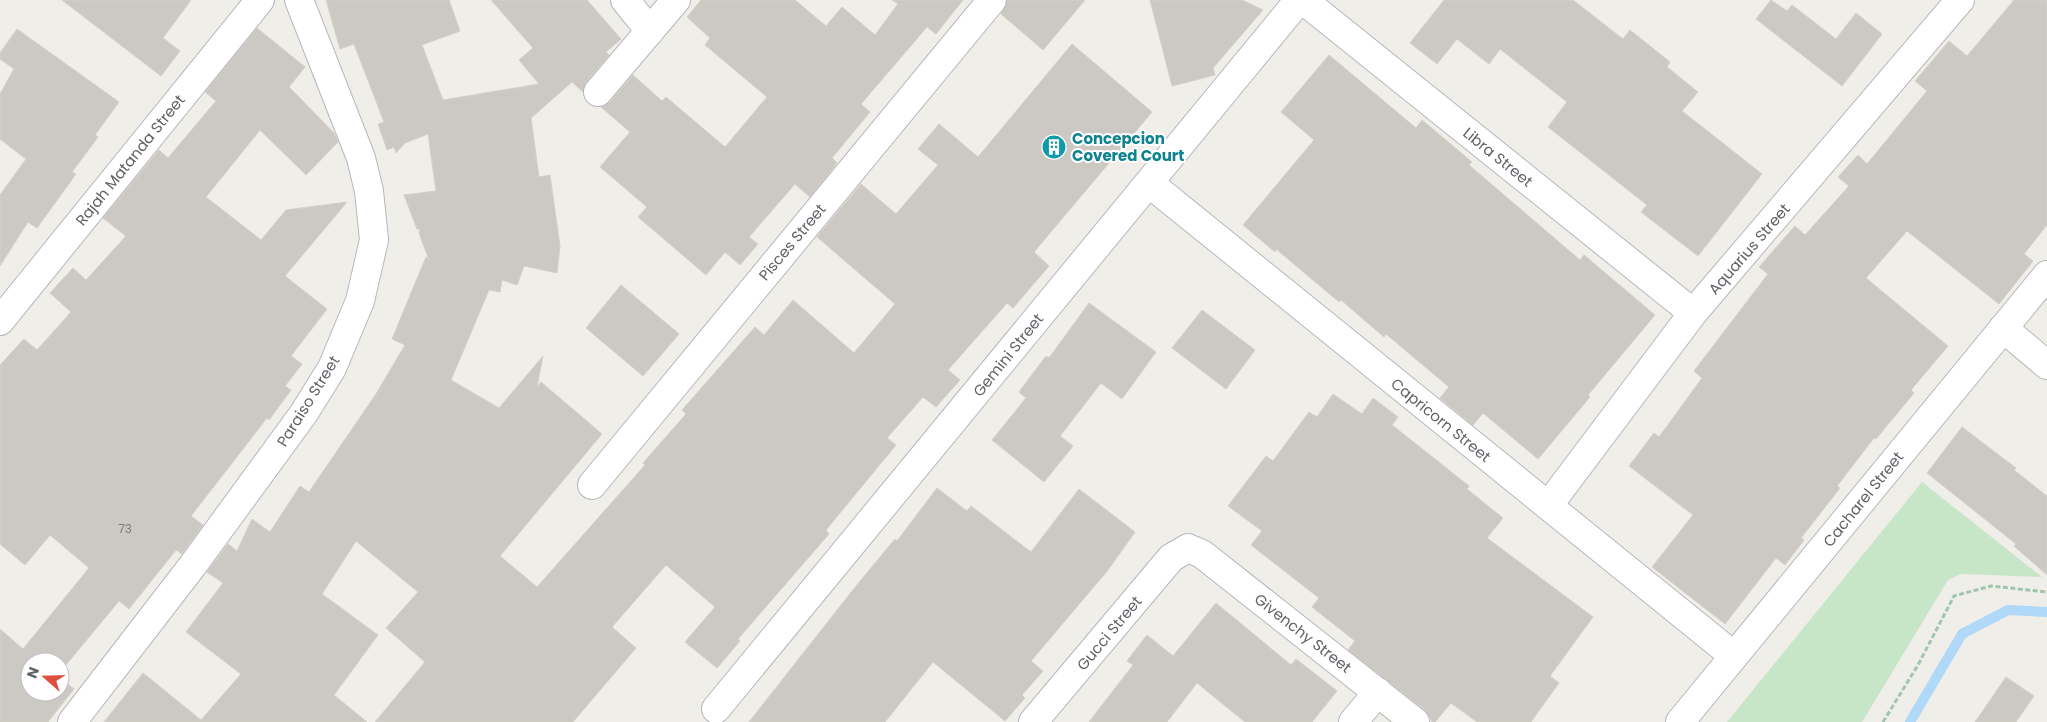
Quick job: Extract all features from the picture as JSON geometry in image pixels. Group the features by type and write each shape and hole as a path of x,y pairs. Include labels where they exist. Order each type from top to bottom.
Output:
{"street":[{"name":"Rajah Matanda Street","path":"0,321 260,0"},
{"name":"Paraiso Street","path":"72,722 193,565 304,413 332,368 360,301 374,240 369,191 361,158 299,0"},
{"path":"626,0 650,30"},
{"path":"598,92 676,0"},
{"name":"Pisces Street","path":"592,485 992,0"},
{"name":"Gemini Street","path":"716,709 1301,0"},
{"name":"Libra Street","path":"1301,0 1693,313"},
{"name":"Aquarius Street","path":"1548,506 1693,313 1960,0"},
{"name":"Capricorn Street","path":"1149,183 1734,656"},
{"name":"Cacharel Street","path":"1680,722 2047,276"},
{"path":"2003,328 2047,365"},
{"name":"Givenchy Street","path":"1188,548 1202,554 1415,722"},
{"name":"Gucci Street","path":"1034,722 1171,558 1188,548"},
{"path":"1353,722 1378,692"}],"path":[{"path":"1882,722 1918,665 1954,596 1991,586 2047,592"}],"green space":[{"path":"1922,482 2042,577 1961,574 1948,580 1862,722 1727,722"}],"building":[{"path":"62,0 191,0 163,38 180,51 161,76"},
{"path":"326,0 449,0 460,31 422,45 443,100 539,84 519,60 533,48 491,0 587,0 621,39 606,52 609,55 586,82 583,92 572,82 531,118 539,177 550,175 560,246 557,273 524,266 517,285 502,280 500,292 489,290 451,380 499,408 543,356 537,387 541,382 602,434 500,556 537,587 645,465 643,463 686,414 682,410 755,327 764,335 793,300 854,353 895,304 817,237 861,184 896,214 938,165 918,149 939,124 978,157 1072,44 1152,112 1034,252 1049,266 1013,308 1007,303 948,370 960,380 936,407 923,397 887,438 896,445 826,530 829,534 738,639 740,641 717,668 685,642 715,607 666,565 612,627 636,648 573,722 375,722 425,662 386,628 418,592 356,541 322,594 378,635 334,695 367,722 104,722 143,673 201,720 241,674 186,632 223,583 207,572 228,544 237,551 252,519 270,532 300,486 309,492 376,394 405,345 392,339 426,257 429,260 419,233 420,229 417,229 404,195 436,191 428,134 405,143 396,153 394,147 387,150 378,124 384,122 354,44 340,49"},
{"path":"701,0 795,0 826,26 842,7 875,35 898,4 892,0 963,0 936,34 927,27 861,104 870,112 832,158 837,163 810,197 795,184 749,237 758,244 740,265 725,252 706,275 638,217 647,207 600,167 630,132 601,107 610,102 633,75 662,101 666,97 725,147 767,97 705,45 710,38 687,17"},
{"path":"1007,0 1085,0 1043,50 1001,14"},
{"path":"1150,0 1242,0 1263,10 1213,68 1215,75 1172,86"},
{"path":"1444,0 1573,0 1623,39 1630,30 1670,62 1667,67 1698,92 1682,111 1762,174 1698,256 1641,212 1647,205 1548,127 1567,102 1500,49 1489,64 1457,39 1437,64 1410,43"},
{"path":"1771,0 1787,11 1792,5 1836,39 1856,13 1882,34 1842,86 1756,19"},
{"path":"2014,0 2047,0 2047,225 2024,254 2033,261 1999,304 1907,231 1866,278 1948,346 1911,390 1914,393 1876,439 1874,438 1837,486 1840,488 1801,538 1804,540 1785,565 1776,558 1725,624 1652,567 1693,515 1629,466 1654,433 1659,437 1702,378 1694,371 1768,274 1759,267 1795,226 1805,235 1849,186 1838,177 1858,155 1867,164 1927,91 1915,81 1949,41 1967,56"},
{"path":"257,28 305,67 289,87 334,133 338,142 306,175 260,130 206,197 261,240 286,210 347,202 285,276 327,309 291,356 302,364 285,386 291,390 191,516 203,525 182,554 176,550 129,609 119,601 70,660 70,652 20,652 20,702 64,702 48,722 0,722 0,629 23,649 89,568 50,535 25,565 0,544 0,365 24,339 37,350 71,312 50,293 73,268 86,280 126,236 103,218 159,150 168,158 216,101 205,92"},
{"path":"17,29 119,102 95,135 98,137 72,172 76,174 37,228 28,222 0,266 0,195 26,159 0,139 0,94 14,69 0,59 0,53"},
{"path":"1329,55 1416,128 1422,120 1472,162 1469,165 1580,260 1584,255 1655,315 1588,395 1590,397 1538,459 1483,413 1473,425 1440,398 1449,387 1386,334 1384,337 1341,300 1339,302 1276,249 1275,252 1243,225 1314,140 1281,112"},
{"path":"621,285 679,334 643,376 586,328"},
{"path":"1089,303 1156,352 1122,399 1101,383 1060,436 1073,446 1044,482 992,440 1026,398 1019,392 1046,356 1049,358"},
{"path":"1202,310 1255,350 1226,389 1172,348"},
{"path":"1333,394 1362,414 1373,398 1398,417 1392,425 1469,486 1467,489 1503,518 1487,538 1593,617 1550,676 1559,683 1531,722 1477,722 1451,703 1435,722 1432,722 1425,710 1348,650 1355,641 1312,607 1319,598 1251,545 1262,531 1228,506 1266,456 1273,461 1309,412 1317,417"},
{"path":"1962,427 2016,468 2014,470 2047,496 2047,575 2014,546 2016,544 1927,473"},
{"path":"937,488 967,511 971,506 1031,552 1079,489 1135,532 1108,570 1031,661 1043,671 1022,695 1025,698 1005,721 933,662 885,722 749,722 856,586 895,539 897,541"},
{"path":"1216,603 1291,665 1296,659 1337,691 1312,722 1245,722 1197,683 1167,722 1089,722 1133,665 1127,661 1147,635 1173,656"},
{"path":"2006,677 2034,696 2016,722 1975,722"},
{"path":"70,686 74,689 70,694"}],"waterway":[{"path":"1910,722 1962,634 2008,610 2047,612"}],"place":[{"name":"Concepcion Covered Court","path":"1054,147"}]}
